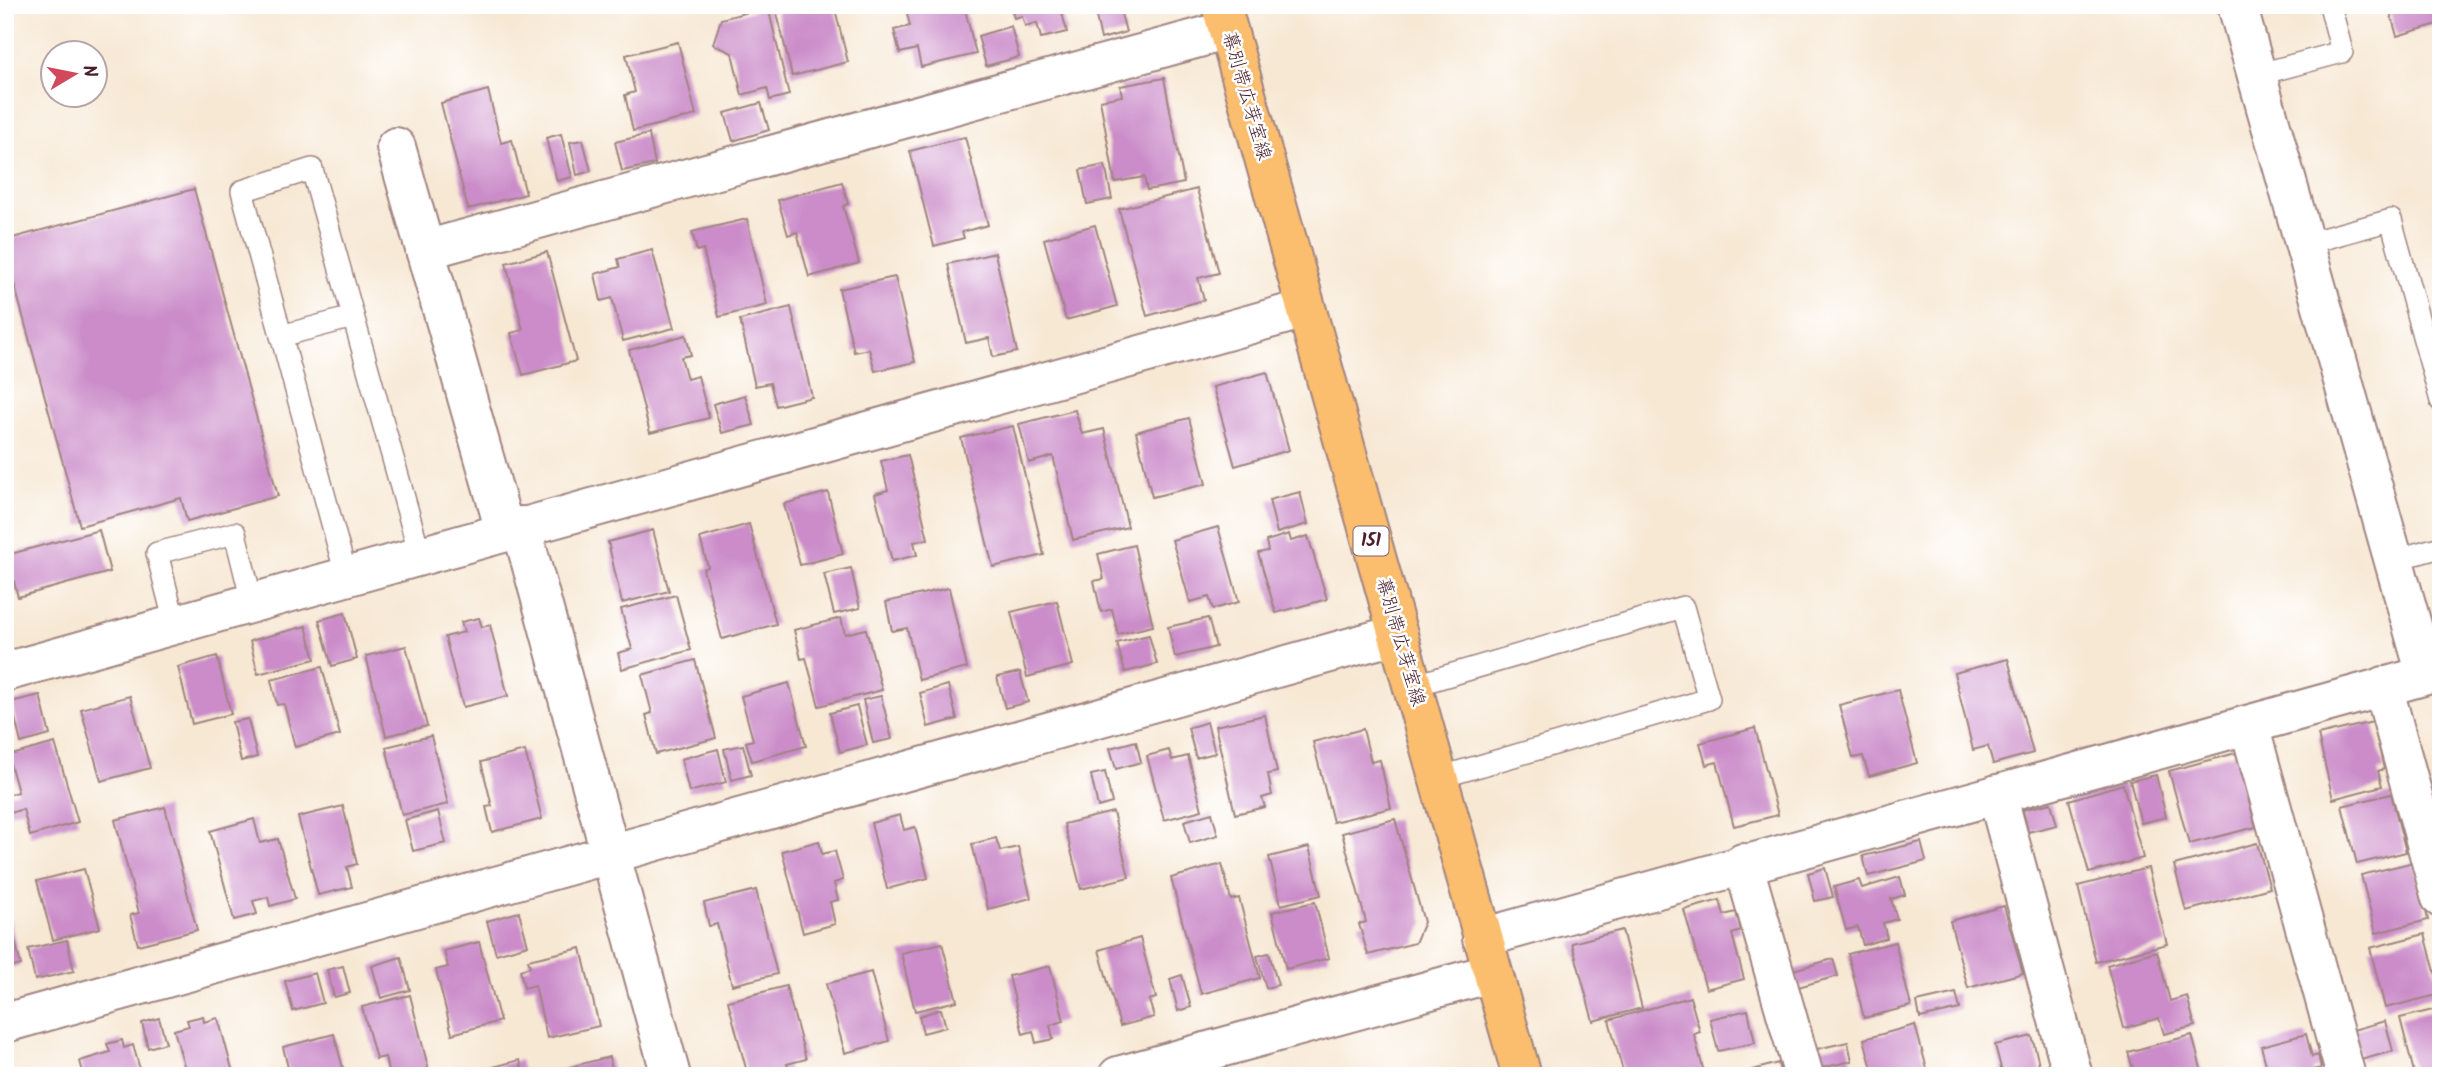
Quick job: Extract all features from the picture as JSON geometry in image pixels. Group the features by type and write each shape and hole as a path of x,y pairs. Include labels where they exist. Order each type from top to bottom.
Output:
{"main road":[{"name":"幕別帯広芽室線","path":"1225,18 1522,1076"}],"street":[{"path":"1118,1076 1487,955 1744,863 2433,673 2394,560 2237,5"},
{"path":"425,250 1225,18"},
{"path":"396,147 425,250 612,852 671,1076"},
{"path":"5,671 1306,309"},
{"path":"5,1023 1398,634"},
{"path":"2383,686 2441,898"},
{"path":"2249,725 2346,1076"},
{"path":"1997,793 2073,1076"},
{"path":"1744,863 1804,1076"}],"lane":[{"path":"2256,75 2342,52 2330,5"},
{"path":"346,575 242,191 312,169 420,555"},
{"path":"2304,244 2391,220 2441,401"},
{"path":"281,336 353,317"},
{"path":"176,624 158,553 235,533 252,602"},
{"path":"2394,560 2441,547"},
{"path":"1412,686 1683,607 1709,699 1438,778"}],"building":[{"path":"791,5 834,5 848,62 792,76 776,9"},
{"path":"905,5 964,5 976,54 921,67 917,49 900,53 894,30 910,26"},
{"path":"1010,5 1060,5 1067,32 1041,38 1037,23 1025,26 1022,16 1014,18"},
{"path":"2388,5 2441,5 2441,23 2397,36"},
{"path":"1119,6 1126,32 1101,39 1095,12"},
{"path":"768,7 789,95 770,100 767,88 742,95 732,53 713,44 721,19"},
{"path":"1011,26 1019,57 986,66 978,36"},
{"path":"678,42 696,115 633,131 625,95 635,92 626,55"},
{"path":"1164,78 1184,183 1147,190 1144,177 1115,182 1100,100 1122,96 1120,86"},
{"path":"488,90 501,143 512,140 526,194 468,209 441,103"},
{"path":"761,103 769,130 733,141 725,113"},
{"path":"561,134 572,177 557,181 546,138"},
{"path":"649,134 655,164 622,171 615,142"},
{"path":"965,137 988,225 962,232 964,238 934,246 910,151"},
{"path":"583,140 591,171 577,175 570,142"},
{"path":"1105,165 1112,199 1087,204 1080,170"},
{"path":"842,182 848,204 843,206 859,263 809,277 797,232 788,235 778,200"},
{"path":"194,189 278,496 187,521 181,498 80,526 5,250 5,240"},
{"path":"1197,189 1219,273 1198,278 1204,300 1147,316 1119,209"},
{"path":"747,219 767,305 719,317 703,249 697,251 692,232"},
{"path":"1095,225 1117,306 1066,320 1044,239"},
{"path":"652,250 674,328 623,341 612,298 601,301 595,274 620,267 618,259"},
{"path":"547,252 576,361 523,375 511,333 523,330 506,263"},
{"path":"995,253 1017,352 993,357 989,338 966,343 948,264"},
{"path":"895,277 915,362 875,371 869,349 854,352 839,289"},
{"path":"791,307 812,397 776,406 770,383 755,386 740,320"},
{"path":"686,335 691,355 681,357 687,379 698,376 709,418 650,433 629,350"},
{"path":"1267,372 1289,450 1235,466 1213,387"},
{"path":"745,395 754,425 722,433 713,404"},
{"path":"1075,410 1082,434 1104,429 1128,527 1073,540 1053,456 1029,463 1019,424"},
{"path":"1189,418 1206,484 1152,497 1136,432"},
{"path":"1013,426 1044,555 993,567 961,438"},
{"path":"908,455 928,539 914,542 917,555 892,561 875,494 888,490 881,461"},
{"path":"828,492 843,554 800,565 784,504"},
{"path":"1300,492 1308,524 1277,533 1269,500"},
{"path":"749,524 776,624 722,639 703,569 708,567 700,538"},
{"path":"1218,527 1239,602 1213,609 1209,597 1190,602 1172,540"},
{"path":"99,530 110,572 18,597 7,555"},
{"path":"653,530 669,591 622,603 608,542"},
{"path":"1289,534 1291,541 1308,536 1327,599 1276,613 1258,553 1268,551 1266,541"},
{"path":"1134,545 1153,626 1118,634 1112,609 1101,612 1094,581 1104,579 1098,554"},
{"path":"851,568 860,608 834,614 824,574"},
{"path":"949,588 967,668 919,680 907,628 892,631 886,602"},
{"path":"676,595 691,650 622,669 618,653 632,649 621,609"},
{"path":"1057,601 1073,665 1027,677 1011,612"},
{"path":"345,613 357,659 332,666 319,620"},
{"path":"479,618 482,627 490,625 508,696 463,707 445,637 464,632 461,622"},
{"path":"841,618 845,634 866,629 882,690 819,706 806,658 801,659 794,630"},
{"path":"1208,618 1216,647 1175,657 1168,627"},
{"path":"306,626 315,659 258,674 250,641"},
{"path":"1149,635 1157,664 1125,672 1117,643"},
{"path":"406,646 427,726 386,736 366,656"},
{"path":"217,656 231,714 192,724 178,667"},
{"path":"2008,659 2033,753 1993,764 1988,746 1973,750 1954,673"},
{"path":"695,660 716,738 656,754 646,715 652,713 642,675"},
{"path":"322,667 340,735 295,747 284,704 277,705 271,680"},
{"path":"1020,672 1028,702 1005,708 997,677"},
{"path":"789,683 806,746 752,761 746,742 753,740 741,696"},
{"path":"948,685 957,719 928,727 920,693"},
{"path":"1898,690 1917,763 1869,776 1863,756 1853,758 1839,705"},
{"path":"40,695 50,735 21,743 11,702"},
{"path":"130,696 150,768 101,781 81,709"},
{"path":"881,696 892,739 873,743 863,700"},
{"path":"857,706 867,745 840,752 830,713"},
{"path":"1265,715 1277,772 1268,774 1272,795 1262,798 1265,807 1235,814 1215,726"},
{"path":"248,719 257,757 241,761 232,722"},
{"path":"1207,722 1215,753 1196,758 1188,728"},
{"path":"2373,722 2384,769 2378,771 2382,786 2333,799 2318,735"},
{"path":"1755,728 1778,815 1734,826 1717,762 1706,765 1700,743"},
{"path":"1363,729 1371,762 1380,760 1391,808 1333,822 1313,742"},
{"path":"431,736 448,804 402,815 386,747"},
{"path":"1136,741 1141,762 1116,769 1110,748"},
{"path":"55,743 78,822 30,836 23,809 10,813 6,795 18,792 8,756"},
{"path":"743,745 751,775 732,780 724,749"},
{"path":"718,749 726,782 689,792 681,759"},
{"path":"1169,750 1172,760 1188,756 1202,810 1164,820 1147,756"},
{"path":"525,751 542,819 492,832 486,807 492,806 481,762"},
{"path":"2236,753 2256,827 2189,844 2169,771"},
{"path":"1105,772 1112,803 1098,807 1091,775"},
{"path":"2156,775 2166,817 2141,823 2130,781"},
{"path":"2123,784 2143,858 2089,873 2069,800"},
{"path":"2391,794 2406,852 2357,864 2342,806"},
{"path":"2051,803 2057,825 2028,832 2023,810"},
{"path":"343,806 357,864 347,867 352,887 318,895 298,817"},
{"path":"165,807 197,930 138,945 130,915 139,913 115,820"},
{"path":"438,811 446,843 413,851 405,820"},
{"path":"1113,812 1129,877 1081,889 1064,824"},
{"path":"1212,813 1218,835 1190,843 1184,821"},
{"path":"900,815 904,830 915,827 928,878 887,889 871,823"},
{"path":"254,819 260,843 278,839 295,899 270,906 268,897 253,901 257,914 234,920 210,831"},
{"path":"1395,819 1424,922 1415,943 1368,955 1359,924 1366,922 1342,833"},
{"path":"996,838 1000,851 1018,847 1031,898 988,909 972,844"},
{"path":"819,841 822,854 835,851 843,880 834,883 838,900 830,902 835,924 803,933 782,851"},
{"path":"1921,842 1926,861 1868,876 1863,856"},
{"path":"2257,843 2270,888 2186,911 2174,865"},
{"path":"1309,847 1321,895 1281,905 1269,857"},
{"path":"2414,862 2428,920 2376,933 2361,875"},
{"path":"1222,864 1231,900 1239,898 1260,978 1201,994 1171,878"},
{"path":"1825,868 1833,897 1815,901 1808,873"},
{"path":"2148,868 2167,944 2096,962 2078,886"},
{"path":"84,869 100,928 53,940 37,881"},
{"path":"1900,877 1905,895 1891,899 1897,919 1883,923 1887,938 1863,945 1858,927 1846,930 1834,887 1859,880 1862,888"},
{"path":"756,890 777,974 732,985 717,924 709,926 704,903"},
{"path":"1720,900 1724,915 1736,912 1741,931 1732,934 1744,979 1706,989 1684,910"},
{"path":"5,902 21,965 5,969"},
{"path":"1315,902 1329,958 1286,969 1272,912"},
{"path":"2004,906 2023,973 1968,988 1950,921"},
{"path":"519,912 528,945 496,954 487,921"},
{"path":"1622,930 1642,1008 1593,1021 1572,943"},
{"path":"2425,934 2441,994 2385,1008 2370,948"},
{"path":"1140,938 1156,998 1149,1000 1154,1017 1120,1026 1099,950"},
{"path":"67,940 74,971 35,980 28,949"},
{"path":"479,942 500,1021 452,1034 436,970 448,967 444,951"},
{"path":"1895,942 1911,1006 1864,1018 1848,954"},
{"path":"942,943 957,1001 915,1011 901,953"},
{"path":"581,948 599,1026 547,1038 535,985 524,988 520,970 530,967 528,960"},
{"path":"2157,951 2170,1001 2187,996 2195,1026 2164,1034 2159,1018 2124,1028 2107,965"},
{"path":"1269,953 1278,985 1266,988 1257,956"},
{"path":"401,957 410,990 381,998 372,966"},
{"path":"1833,959 1838,976 1798,987 1793,970"},
{"path":"343,966 350,993 334,997 327,970"},
{"path":"1050,966 1064,1021 1050,1025 1053,1039 1036,1043 1033,1031 1023,1034 1009,976"},
{"path":"871,972 889,1041 845,1053 826,984"},
{"path":"315,973 323,1003 293,1011 285,981"},
{"path":"1182,975 1191,1007 1178,1011 1170,979"},
{"path":"786,986 806,1059 787,1064 790,1076 748,1076 728,1001"},
{"path":"1956,993 1960,1009 1920,1018 1917,1002"},
{"path":"410,995 429,1071 412,1076 389,1076 385,1057 376,1059 362,1007"},
{"path":"1690,997 1700,1032 1694,1034 1705,1076 1618,1076 1617,1073 1623,1071 1609,1020"},
{"path":"2441,1008 2441,1073 2415,1076 2400,1018"},
{"path":"941,1009 946,1027 923,1033 919,1016"},
{"path":"1748,1010 1755,1043 1718,1051 1710,1019"},
{"path":"203,1016 204,1022 218,1018 234,1076 187,1076 174,1030 189,1026 187,1020"},
{"path":"159,1018 166,1043 148,1048 142,1023"},
{"path":"2385,1021 2393,1051 2361,1060 2353,1030"},
{"path":"1915,1025 1929,1076 1874,1076 1864,1039"},
{"path":"334,1034 345,1076 290,1076 283,1047"},
{"path":"2306,1034 2312,1057 2318,1055 2321,1068 2313,1070 2314,1076 2269,1076 2261,1046"},
{"path":"2192,1035 2203,1076 2135,1076 2128,1052"},
{"path":"2032,1036 2041,1072 2027,1076 2003,1076 1995,1045"},
{"path":"122,1040 124,1048 133,1045 142,1076 84,1076 80,1061 110,1052 107,1044"},
{"path":"1848,1042 1852,1061 1821,1068 1817,1049"},
{"path":"609,1057 614,1076 568,1076 566,1068"},
{"path":"520,1060 524,1076 475,1076 474,1072"},
{"path":"1778,1063 1781,1076 1735,1076 1735,1075"}]}
